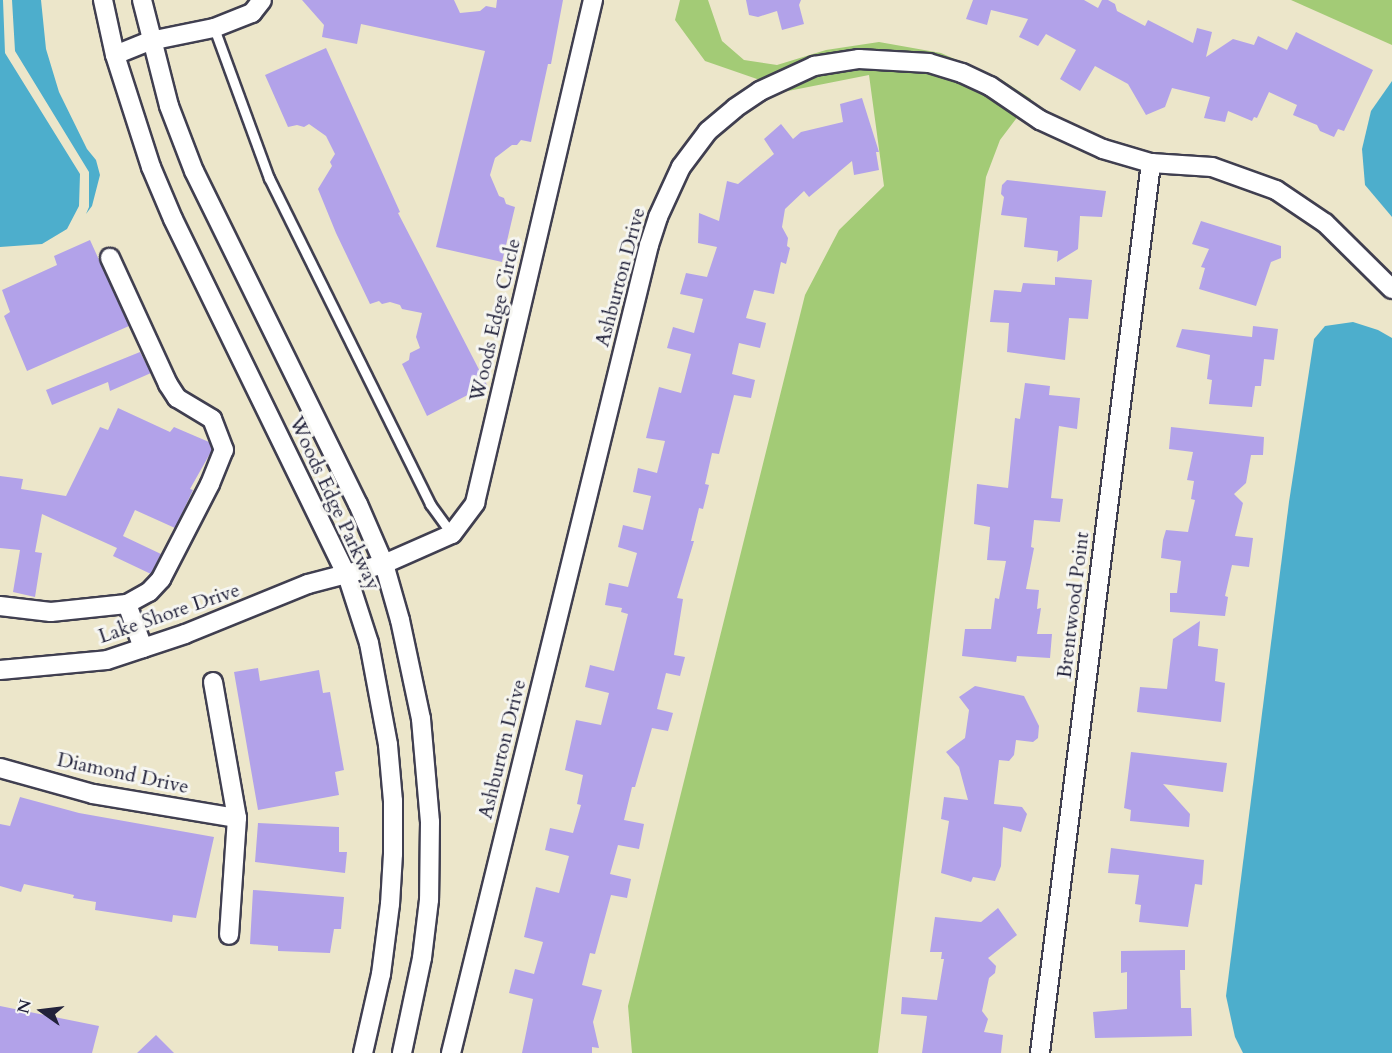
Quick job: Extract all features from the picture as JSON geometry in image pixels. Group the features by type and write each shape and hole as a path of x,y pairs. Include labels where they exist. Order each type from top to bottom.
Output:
{"street":[{"name":"Woods Edge Parkway","path":"103,0 115,55 132,114 173,219 347,576 369,643 380,689 393,801 390,904 381,974 363,1053"},
{"name":"Woods Edge Parkway","path":"142,0 150,41 169,106 194,171 358,504 384,564 410,660 422,719 430,822 429,900 423,946 402,1053"},
{"path":"115,55 150,41 214,28 252,13 261,0"},
{"name":"Woods Edge Circle","path":"347,576 384,564 452,534 475,503 592,0"},
{"name":"Ashburton Drive","path":"451,1053 649,245 668,192 695,146 708,130 735,108 788,77 833,62 887,58 929,63 962,73 990,86 1040,120 1103,149 1151,162 1212,167 1276,190 1325,223 1392,289"},
{"name":"Brentwood Point","path":"1040,1053 1151,162"},
{"path":"0,606 51,612 127,604 149,592 161,579 210,484 224,450 212,420 177,398 168,384 110,258"},
{"name":"Lake Shore Drive","path":"0,670 107,660 250,610 308,584 347,576"},
{"path":"127,604 143,648"},
{"path":"213,682 237,818 229,935"},
{"name":"Diamond Drive","path":"0,768 93,794 237,818"}],"lane":[{"path":"214,28 269,177 430,504 452,534"}],"green space":[{"path":"680,0 708,0 722,41 744,60 777,65 826,50 879,42 941,53 1002,80 1031,99 1000,140 986,177 878,1053 632,1053 628,1006 805,295 839,230 884,186 869,75 783,92 757,79 705,61 675,20"},
{"path":"1291,0 1392,0 1392,45"}],"water":[{"path":"0,0 3,0 5,53 80,174 79,206 67,229 42,244 0,247"},
{"path":"12,0 41,0 46,49 59,92 87,149 96,160 100,175 92,206 86,214 89,207 89,172 15,51"},
{"path":"1392,81 1392,217 1365,185 1362,149 1371,111"},
{"path":"1353,322 1378,330 1392,338 1392,1053 1243,1053 1235,1037 1226,996 1289,502 1314,339 1325,326"}],"building":[{"path":"302,0 454,0 460,13 480,11 486,6 496,8 497,0 563,0 551,64 548,64 531,142 521,140 517,145 512,145 495,158 490,175 499,196 504,198 506,204 515,207 502,262 436,247 485,51 361,24 357,44 322,37 324,25"},
{"path":"746,0 801,0 799,5 804,24 782,30 777,11 758,17 749,15"},
{"path":"973,0 1084,0 1098,8 1102,0 1108,0 1115,4 1117,11 1145,26 1148,20 1193,43 1197,28 1212,32 1206,57 1233,39 1254,45 1258,36 1287,50 1296,32 1373,70 1344,131 1338,129 1334,137 1320,131 1317,125 1293,115 1297,105 1269,92 1257,118 1254,117 1252,121 1228,111 1225,122 1204,118 1210,97 1172,88 1165,107 1146,115 1128,84 1095,66 1080,91 1060,79 1076,50 1046,34 1038,46 1019,37 1028,19 991,10 987,25 966,19"},
{"path":"326,48 400,212 398,213 487,385 427,416 402,364 409,360 410,353 420,348 416,337 422,313 402,309 400,305 390,302 382,304 379,301 370,304 318,189 332,166 330,162 335,154 326,136 309,124 304,127 297,125 288,127 265,75"},
{"path":"862,98 879,152 876,152 879,170 854,175 852,161 809,197 804,191 785,209 782,227 788,238 787,246 790,248 786,264 781,262 774,294 754,290 746,318 766,323 760,348 739,343 732,374 755,380 751,398 734,395 719,454 712,453 705,484 709,485 703,509 699,508 691,541 694,541 677,598 683,599 674,655 685,657 680,676 666,673 657,709 673,713 668,731 652,728 635,787 632,787 624,820 644,824 639,849 618,845 610,874 631,879 627,898 611,895 595,954 590,953 582,985 602,990 593,1022 599,1048 592,1047 592,1053 522,1053 533,999 509,993 515,969 534,974 543,942 524,937 536,887 559,893 569,856 545,850 550,828 573,833 581,805 577,804 583,775 565,770 576,720 601,725 609,693 585,687 590,665 614,671 628,614 621,612 622,608 605,605 609,583 628,587 637,553 618,547 623,525 643,530 651,496 633,492 638,468 657,473 665,441 646,438 659,387 681,393 691,354 667,348 673,327 694,333 703,299 680,294 686,273 707,277 717,247 698,243 699,213 719,221 727,181 738,184 774,154 764,139 781,124 793,139 801,132 843,122 840,104"},
{"path":"1007,180 1106,191 1102,217 1080,216 1078,249 1057,262 1058,251 1024,247 1027,218 1001,215 1004,197 1001,194 1002,185"},
{"path":"1201,221 1281,246 1281,258 1271,262 1256,306 1199,289 1205,268 1201,267 1209,249 1192,244"},
{"path":"90,240 129,326 27,371 4,316 10,312 2,290 57,265 54,256"},
{"path":"1055,277 1092,280 1088,319 1069,318 1065,360 1007,352 1009,323 990,322 994,290 1021,292 1023,283 1055,285"},
{"path":"1253,326 1278,329 1274,360 1264,359 1261,386 1255,386 1252,407 1209,404 1212,380 1207,379 1210,355 1176,347 1182,329 1252,337"},
{"path":"140,352 151,373 110,391 108,382 52,405 46,390"},
{"path":"1025,383 1050,386 1049,395 1080,398 1077,429 1059,426 1051,498 1063,499 1060,522 1034,520 1031,547 1034,548 1026,589 1039,590 1037,609 1041,608 1037,634 1052,634 1050,658 1017,656 1016,662 962,656 965,629 991,629 995,598 999,599 1006,561 987,560 990,527 974,524 977,484 1008,488 1015,418 1020,419"},
{"path":"118,408 170,432 174,427 209,442 212,450 190,489 193,490 175,528 135,510 123,536 161,554 151,574 113,556 117,548 42,514 35,552 42,553 35,597 13,592 20,550 0,548 0,476 23,479 21,489 66,496 100,427 108,430"},
{"path":"1171,427 1264,437 1263,455 1251,455 1246,483 1234,494 1243,503 1235,536 1253,538 1249,567 1232,565 1225,596 1228,597 1225,616 1170,612 1170,593 1177,593 1181,561 1161,558 1163,540 1166,530 1188,532 1195,500 1191,499 1194,481 1187,480 1193,452 1169,449"},
{"path":"1200,621 1198,646 1218,649 1215,681 1225,683 1221,722 1137,712 1140,687 1167,689 1173,639"},
{"path":"258,668 260,681 319,670 323,693 330,692 344,770 335,772 339,795 258,810 234,672"},
{"path":"975,686 1024,696 1039,726 1038,738 1033,742 1016,740 1014,755 1009,761 999,760 994,804 1022,807 1027,814 1021,832 1003,827 1001,866 995,881 973,877 971,882 941,873 949,821 941,819 944,797 968,800 959,767 946,752 965,738 969,710 959,697"},
{"path":"1131,752 1227,763 1223,792 1163,784 1190,814 1189,827 1130,821 1131,810 1124,808"},
{"path":"20,797 79,813 214,837 196,918 173,915 172,922 95,910 96,902 73,898 74,895 24,884 21,892 0,886 0,824 10,826"},
{"path":"258,823 339,827 339,852 347,852 345,873 255,862"},
{"path":"1111,848 1204,860 1202,885 1195,884 1188,927 1139,922 1141,905 1135,904 1139,875 1108,873"},
{"path":"253,890 344,897 341,929 334,929 330,953 278,951 278,946 250,944"},
{"path":"998,908 1017,935 988,958 996,966 995,973 989,978 982,1011 988,1019 984,1032 1003,1035 1001,1053 922,1053 927,1016 901,1014 902,997 937,1000 944,959 941,959 942,952 930,952 935,917 981,922"},
{"path":"1185,950 1185,970 1180,970 1181,1008 1191,1008 1192,1036 1095,1038 1093,1012 1127,1009 1127,972 1121,973 1121,951"},
{"path":"0,1006 99,1026 92,1053 0,1053"},
{"path":"156,1035 174,1053 137,1053"}]}
